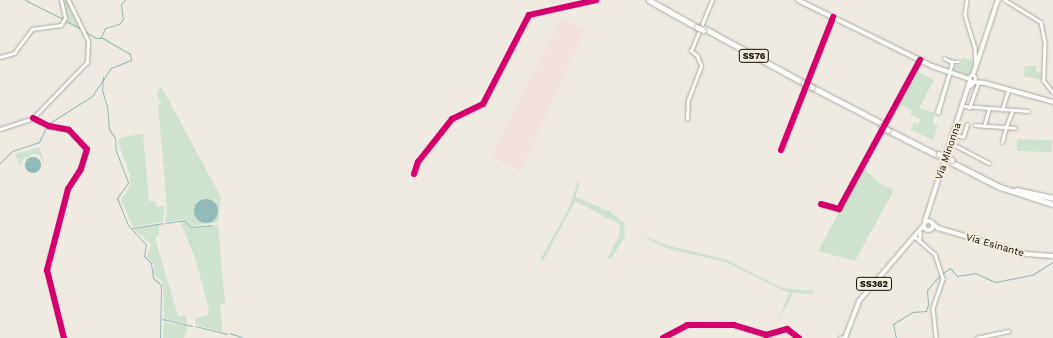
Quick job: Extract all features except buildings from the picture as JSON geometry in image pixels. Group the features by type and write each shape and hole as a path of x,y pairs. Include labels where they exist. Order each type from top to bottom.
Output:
{"highway":[{"name":"SS76","path":"649,0 698,26"},
{"name":"SS76","path":"654,0 703,29 811,88 1000,187 1053,204"},
{"name":"SS76","path":"951,161 1015,190 1053,200"}],"main road":[{"path":"798,0 949,74 973,79 985,84 1053,102"},
{"name":"Via Minonna","path":"929,222 927,215 998,0"},
{"path":"923,226 928,229 929,222"},
{"name":"SS362","path":"845,337 859,301 914,236 929,222"},
{"name":"Via Esinante","path":"929,222 938,228 1025,254 1053,256"},
{"name":"Via Esinante","path":"928,229 938,228"},
{"name":"SS362","path":"914,236 928,229"}],"street":[{"path":"0,58 14,53 32,29 61,25 65,18 61,0"},
{"path":"0,129 33,118 87,62 89,47 83,30 68,0"},
{"path":"414,174 418,162 452,119 482,104 529,15 596,0"},
{"path":"687,119 688,100 700,66 697,56 691,51 712,0"},
{"path":"967,0 965,15 975,47 976,67"},
{"path":"1006,0 1041,22 1045,43 1044,81 1053,92"},
{"path":"781,150 834,18"},
{"path":"944,58 952,62 959,62"},
{"path":"821,204 839,209 920,60"},
{"path":"938,113 952,62"},
{"path":"969,108 973,79"},
{"path":"1002,110 1008,90"},
{"path":"964,106 969,108 1028,112"},
{"path":"984,126 989,109"},
{"path":"1002,142 1012,111"},
{"path":"33,118 45,125 69,130 87,149 81,169 68,189 47,270 64,338"},
{"path":"954,134 963,137 967,125"},
{"path":"975,125 1015,128"},
{"path":"951,143 989,163"},
{"path":"919,240 920,233"},
{"path":"914,236 935,254 941,274 943,282 933,308 936,337 942,338"},
{"path":"663,338 687,325 734,325 766,335 787,329 799,338"},
{"path":"976,338 1008,331"},
{"path":"839,338 845,337"}],"shaded area":[{"path":"562,17 585,29 521,171 491,156"}],"green space":[{"path":"62,0 67,0 82,30 65,22"},
{"path":"962,57 975,61 970,74 966,76 952,72 955,65 961,64"},
{"path":"1025,66 1036,66 1036,71 1042,73 1041,80 1023,76"},
{"path":"917,71 934,80 919,108 935,113 933,124 938,126 933,140 911,130 914,122 918,124 920,119 910,114 912,111 902,105 899,110 896,109"},
{"path":"161,86 221,197 218,222 192,226 184,219 165,223 167,207 158,105 161,105 157,93"},
{"path":"143,134 149,201 156,201 157,207 165,206 163,222 133,227 121,200 130,186 130,175 118,142 121,137"},
{"path":"1017,139 1052,140 1052,152 1017,151"},
{"path":"39,147 45,164 39,155 34,153 21,161 21,167 15,154"},
{"path":"863,168 881,184 894,190 855,261 818,251"},
{"path":"578,181 580,183 575,197 609,211 624,222 625,237 613,256 606,260 619,236 620,225 575,201 543,261 540,260 569,208"},
{"path":"180,221 184,221 192,228 218,225 225,303 220,306 223,332 196,325 195,319 208,315 209,309 195,258"},
{"path":"159,224 159,235 155,238 178,316 185,315 187,324 164,319 163,283 153,273 154,264 147,257 151,244 134,229"},
{"path":"635,233 670,246 727,260 782,288 814,291 813,294 793,293 778,322 789,293 726,262 669,249"},
{"path":"164,322 188,326 184,338 163,338"}],"water":[{"path":"33,157 39,159 41,165 39,171 33,173 27,171 25,165 27,159"},
{"path":"206,199 211,200 217,206 217,216 211,222 206,223 201,222 195,216 194,211 195,206 201,200"}],"waterway":[{"path":"25,0 63,19"},
{"path":"48,124 92,96 111,68 131,60 130,54 101,37 105,28 119,24 123,19 121,4 125,0"},
{"path":"66,21 81,29"},
{"path":"84,31 96,38 102,38"},
{"path":"103,77 102,90 107,106 109,129 115,138 116,151 128,183 117,198 128,225 146,244 144,256 151,263 153,278 161,285 160,338"},
{"path":"0,163 12,151 39,142 46,127"},
{"path":"166,223 184,220 191,227 212,225"},
{"path":"132,228 163,223"},
{"path":"896,338 893,324 912,312 926,311 928,304 927,290 939,276 950,268 957,276 975,273 995,282 1032,275 1053,262"},
{"path":"162,319 192,326"},
{"path":"195,326 227,334"},
{"path":"230,333 244,338"}],"cycle path":[{"path":"414,174 418,162 452,119 483,104 529,15 596,0"},
{"path":"781,150 833,17"},
{"path":"821,204 839,209 920,60"},
{"path":"33,118 49,126 69,130 87,149 81,169 68,189 47,270 64,338"},
{"path":"663,338 687,325 734,325 766,335 787,329 799,338"}]}
